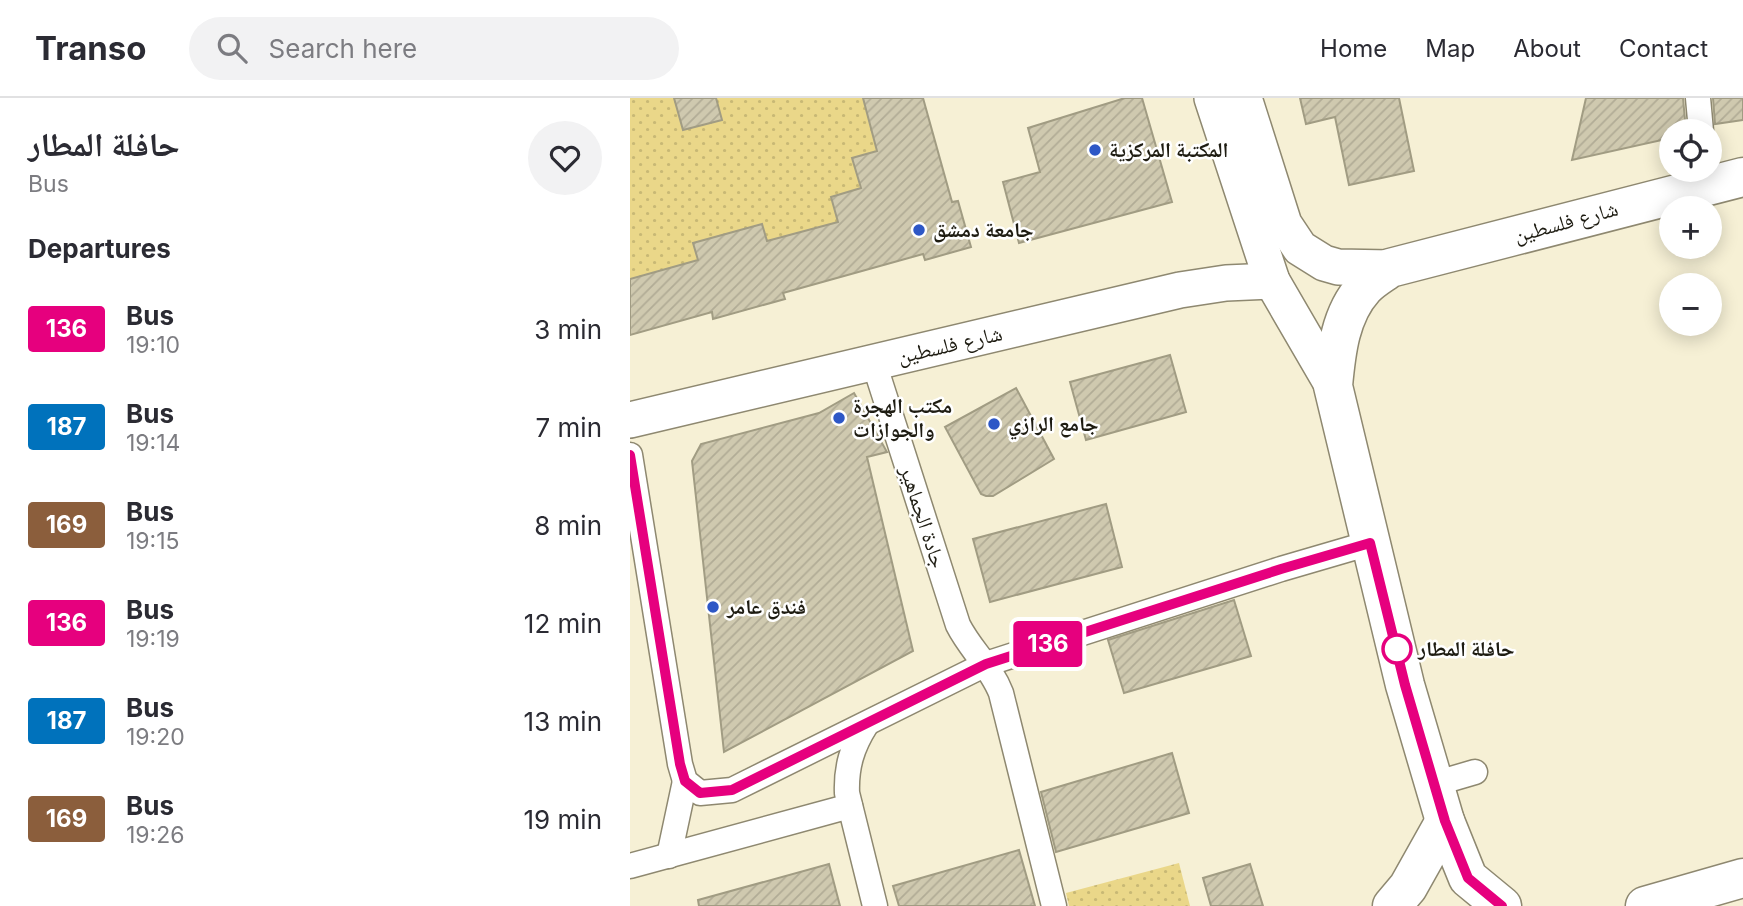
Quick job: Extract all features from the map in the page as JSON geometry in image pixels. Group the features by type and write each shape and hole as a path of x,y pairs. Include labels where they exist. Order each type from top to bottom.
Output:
{"main road":[{"name":"شارع فلسطين","path":"1722,178 1743,177"},
{"name":"شارع فلسطين","path":"1390,268 1690,182"},
{"path":"1390,268 1364,288 1347,314 1335,362 1333,386 1405,685 1445,821 1468,878 1502,906"},
{"path":"1392,906 1408,887 1445,821"},
{"path":"1645,906 1743,878"}],"street":[{"path":"1212,98 1272,281 1333,386"},
{"path":"1244,98 1284,224 1300,248 1324,263 1338,267 1390,268"},
{"path":"1698,98 1700,119"},
{"name":"شارع فلسطين","path":"630,420 1180,290 1226,283 1272,281"},
{"name":"جادة الجماهير","path":"874,363 958,625 970,646 986,664 997,683 1004,704 1054,906"},
{"path":"630,455 680,764 685,781 669,856"},
{"path":"685,781 700,793 732,790 986,664 1370,543"},
{"path":"866,725 848,764 847,786 875,906"},
{"path":"1434,784 1475,772"},
{"path":"630,866 850,806"}],"shaded area":[{"path":"630,98 863,98 877,151 852,158 861,188 831,197 838,222 767,241 762,224 694,243 698,260 630,279"},
{"path":"1179,863 1190,906 1069,906 1066,893"}],"building":[{"path":"674,98 716,98 722,120 683,130"},
{"path":"863,98 923,98 952,202 958,201 971,247 925,260 923,254 783,293 785,299 713,319 712,312 630,335 630,279 698,260 693,243 762,224 767,241 838,222 831,197 861,188 852,158 877,151"},
{"name":"المكتبة المركزية","path":"1125,98 1142,98 1172,202 1019,243 1003,182 1040,172 1028,128"},
{"path":"1300,98 1399,98 1414,171 1349,185 1335,117 1306,124"},
{"path":"1586,98 1683,98 1685,119 1659,119 1659,141 1572,160"},
{"path":"1713,98 1743,98 1743,120 1722,123 1722,119 1715,119"},
{"path":"1170,355 1186,412 1086,440 1070,382"},
{"path":"1016,388 1054,459 993,496 986,496 981,494 945,427"},
{"path":"854,393 887,452 867,457 913,651 724,752 692,461 701,444 819,413"},
{"path":"1106,504 1122,567 990,602 973,539"},
{"path":"1234,600 1251,656 1124,693 1108,640"},
{"path":"1172,753 1189,813 1056,852 1041,792"},
{"path":"1019,850 1035,906 899,906 893,886"},
{"path":"829,864 840,906 699,906 698,900"},
{"path":"1250,864 1263,906 1211,906 1203,878"}],"bus line":[{"name":"136","path":"630,455 680,764 685,781 700,793 732,790 986,664 1370,543 1405,685 1445,821 1468,878 1502,906"}],"place":[{"name":"المكتبة المركزية","path":"1095,150"},
{"name":"جامعة دمشق","path":"919,230"},
{"name":"مكتب الهجرة والجوازات","path":"839,418"},
{"name":"جامع الرازي","path":"994,424"},
{"name":"فندق عامر","path":"713,607"},
{"name":"حافلة المطار","path":"1397,649"}]}
